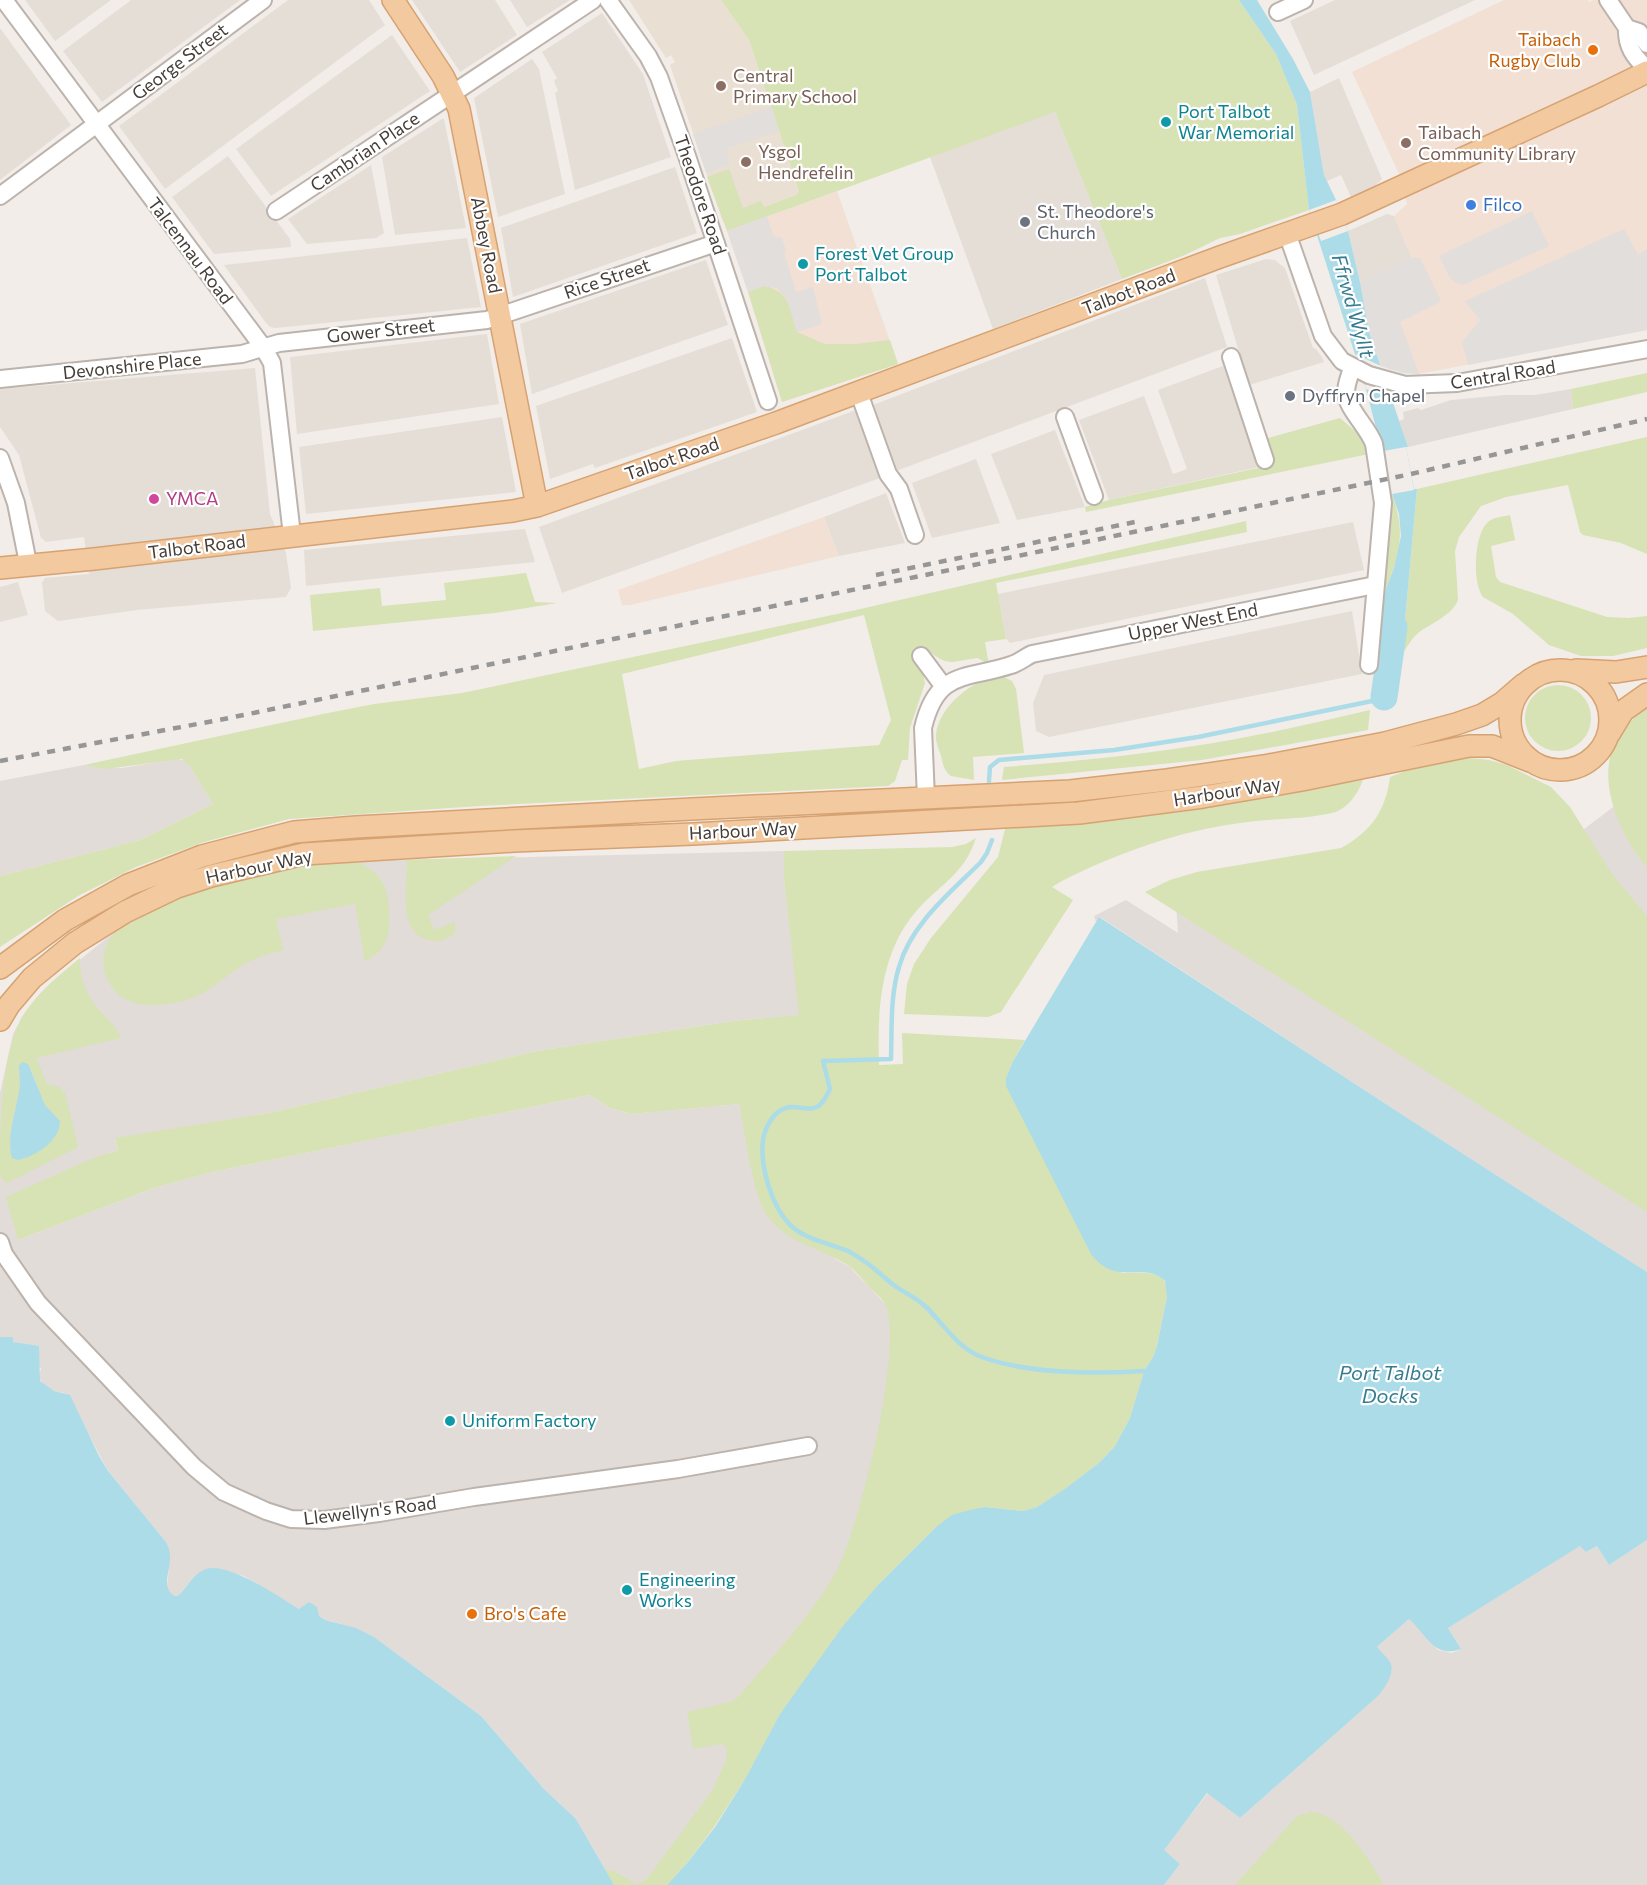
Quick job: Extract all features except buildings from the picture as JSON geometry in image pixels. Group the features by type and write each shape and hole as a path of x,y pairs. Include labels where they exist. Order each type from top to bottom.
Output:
{"main road":[{"name":"Abbey Road","path":"393,0 453,93 459,109 537,506"},
{"name":"Talbot Road","path":"0,567 94,559 507,512 537,506 859,393 1342,214 1588,101 1647,70"},
{"path":"1647,667 1616,672 1566,669 1545,671 1534,676 1516,695 1511,708 1510,725 1513,739 1520,751 1530,760 1550,769 1576,768 1599,752 1623,711 1647,694"},
{"path":"1566,669 1587,677 1603,692 1610,716 1607,738"},
{"name":"Harbour Way","path":"0,968 65,920 128,885 202,856 294,832 680,809 1070,791 1264,766 1385,743 1482,715 1502,703 1524,684"},
{"name":"Harbour Way","path":"0,1020 9,1005 32,978 75,943 125,912 177,887 211,876 304,854 514,841 693,834 1079,813 1203,797 1280,784 1469,746 1492,746 1530,760"}],"street":[{"name":"Talcennau Road","path":"4,0 263,347 272,363 292,535"},
{"name":"George Street","path":"0,196 263,0"},
{"name":"Cambrian Place","path":"276,211 593,0"},
{"name":"Theodore Road","path":"608,0 648,56 659,77 768,401"},
{"path":"1278,12 1304,0"},
{"path":"1608,0 1627,28 1627,42 1636,60 1647,70"},
{"path":"1627,28 1639,32 1647,44"},
{"path":"1287,233 1323,336 1342,362 1356,369 1346,392 1347,399 1371,435 1376,452 1383,496 1383,512 1369,665"},
{"name":"Rice Street","path":"500,316 716,243"},
{"name":"Gower Street","path":"263,347 285,342 487,320 500,316"},
{"name":"Devonshire Place","path":"0,379 242,354 263,347"},
{"name":"Central Road","path":"1356,369 1405,385 1457,383 1647,349"},
{"path":"1231,357 1265,460"},
{"path":"859,393 888,474 899,489 915,535"},
{"path":"1065,417 1094,496"},
{"path":"0,458 16,503 28,564"},
{"name":"Upper West End","path":"944,687 962,676 1014,665 1032,654 1375,585"},
{"path":"921,656 944,687 935,698 923,728 926,798"},
{"name":"Llewellyn's Road","path":"0,1242 4,1254 38,1303 194,1467 210,1482 233,1497 291,1519 324,1520 678,1469 808,1446"}],"shaded area":[{"path":"25,0 111,0 55,41"},
{"path":"131,0 240,0 102,102 63,51"},
{"path":"288,0 369,0 385,25 165,189 119,126"},
{"path":"412,0 495,0 517,35 460,72"},
{"path":"510,0 570,0 527,27"},
{"path":"629,0 721,0 749,40 799,191 796,195 723,222 670,65 675,62 671,55 666,58"},
{"path":"1335,0 1475,0 1314,75 1290,21"},
{"path":"1504,0 1588,0 1589,2 1593,0 1647,0 1647,330 1419,374 1391,370 1381,366 1369,332 1360,282 1412,258 1394,216 1407,204 1399,174 1352,72"},
{"path":"602,13 643,74 671,157 575,190 555,93 558,91 554,81 557,78 542,52"},
{"path":"0,28 71,125 0,180"},
{"path":"392,35 430,91 271,196 236,149"},
{"path":"532,59 539,69 565,194 498,217 474,98"},
{"path":"1339,78 1382,179 1373,188 1351,197 1341,175 1327,181 1324,175 1310,92"},
{"path":"771,107 779,131 726,149 730,165 706,173 693,134"},
{"path":"1055,112 1122,279 993,329 930,157"},
{"path":"444,119 466,228 395,235 382,157"},
{"path":"228,156 290,239 291,247 214,254 172,197"},
{"path":"371,165 384,233 376,238 307,244 288,219"},
{"path":"675,167 697,233 513,297 501,228"},
{"path":"837,191 898,364 782,402 727,231"},
{"path":"1532,211 1549,246 1463,285 1450,278 1439,256"},
{"path":"1387,214 1394,216 1412,258 1360,282 1348,231"},
{"path":"767,216 773,236 782,238 796,292 813,287 822,324 797,332 787,300 777,288 764,286 748,292 727,231"},
{"path":"1624,229 1638,255 1647,249 1647,330 1468,365 1462,342 1480,320 1465,301"},
{"path":"467,238 481,307 276,328 266,323 224,265"},
{"path":"1412,258 1420,258 1441,301 1400,322 1419,374 1403,373 1381,366 1369,332 1360,282"},
{"path":"1266,259 1275,260 1285,268 1313,348 1324,362 1249,385 1216,275"},
{"path":"706,260 728,325 532,394 520,324"},
{"path":"1205,278 1227,347 896,471 873,405"},
{"path":"487,334 499,404 297,434 290,357"},
{"path":"732,338 757,412 595,468 593,464 550,479 536,406"},
{"path":"1223,366 1259,467 1109,500 1079,420 1144,396 1173,474 1187,469 1158,390"},
{"path":"255,368 270,514 286,553 291,588 286,597 137,610 58,621 45,611 42,582 45,578 89,574 84,537 46,542 41,538 19,455 0,427 0,389"},
{"path":"1571,389 1573,409 1408,447 1399,421 1404,419 1403,412 1418,408 1421,410 1451,400 1535,395"},
{"path":"856,410 880,478 562,593 539,527"},
{"path":"502,417 516,492 306,514 299,447"},
{"path":"1055,430 1085,507 1017,520 991,454"},
{"path":"976,459 1000,523 932,538 912,483"},
{"path":"886,493 905,543 839,556 824,517"},
{"path":"824,517 839,556 622,605 618,590"},
{"path":"1353,522 1364,570 1010,643 1006,639 998,594"},
{"path":"525,529 535,562 306,586 304,550"},
{"path":"18,582 28,615 0,622 0,587"},
{"path":"1352,611 1362,674 1049,737 1036,731 1033,703 1044,675"},
{"path":"1647,750 1647,1272 1100,917 1096,922 1094,916 1126,900 1178,933 1175,889 1563,845 1637,789"},
{"path":"177,759 186,761 213,804 140,840 0,876 0,781 84,765 122,768"},
{"path":"784,851 784,879 800,1015 733,1021 537,1051 269,1113 115,1139 118,1150 106,1154 18,1240 151,1189 212,1172 590,1095 610,1108 630,1114 739,1104 762,1207 850,1267 898,1317 879,1584 780,1714 744,1781 667,1885 614,1885 576,1819 544,1789 481,1716 374,1637 325,1620 319,1616 316,1607 299,1609 244,1576 214,1569 188,1584 179,1595 170,1594 167,1588 170,1556 166,1542 108,1471 78,1414 64,1393 43,1385 39,1377 41,1368 13,1342 13,1337 0,1337 0,1093 13,1034 22,1017 52,982 122,926 353,861"},
{"path":"1647,1540 1647,1885 1164,1885 1180,1864 1163,1850 1208,1793 1240,1818 1377,1697 1389,1677 1389,1661 1376,1648 1410,1618 1438,1650 1452,1653 1461,1649 1448,1628 1581,1545 1586,1552 1597,1546 1609,1565"}],"green space":[{"path":"721,0 1239,0 1276,54 1297,105 1309,210 1240,234 1220,238 1185,255 1122,279 1055,112 727,231 707,177 729,169 743,208 761,201 764,207 796,195 799,191 749,40"},
{"path":"764,286 779,292 788,302 797,332 825,344 856,344 890,340 898,364 782,402 748,292"},
{"path":"1647,373 1647,392 1573,409 1571,389"},
{"path":"1340,418 1363,438 1369,454 1086,512 1085,507 1109,500 1272,465 1265,439"},
{"path":"1647,437 1647,554 1621,543 1583,535 1580,532 1568,485 1506,497 1481,506 1459,537 1455,551 1458,600 1455,606 1415,636 1402,654 1417,489"},
{"path":"1392,494 1400,532 1394,566 1385,591"},
{"path":"1510,515 1515,540 1491,546 1496,577 1500,582 1607,617 1647,616 1647,648 1613,656 1581,656 1549,645 1513,614 1483,597 1479,590 1476,571 1479,538 1489,521"},
{"path":"1246,521 1247,532 996,583 1006,639 985,642 989,665 978,658 954,662 944,661 923,646 911,657 922,669 925,683 910,728 908,760 902,760 895,781 888,786 479,806 289,819 204,842 136,867 78,896 0,947 0,876 140,840 213,804 189,765 182,759 105,769 84,765 374,704 462,693 856,610","holes":["864,615 891,720 879,745 676,761 639,769 622,674"]},
{"path":"526,573 535,602 557,603 495,613 313,631 310,595 380,588 382,606 446,600 444,583"},
{"path":"1002,676 1012,681 1016,689 1024,753 973,757 974,780 951,776 944,767 936,739 939,723 944,713 951,703 970,688 980,682"},
{"path":"1558,685 1571,687 1581,695 1589,705 1591,718 1589,731 1581,741 1571,749 1558,751 1545,749 1535,741 1527,731 1525,718 1527,705 1535,695 1545,687"},
{"path":"1647,706 1647,867 1622,828 1615,812 1608,781 1612,750 1618,737"},
{"path":"1370,710 1368,730 1202,760 1002,780 1004,767 1120,756 1207,744"},
{"path":"1460,757 1489,760 1507,765 1551,787 1570,807 1612,874 1647,916 1647,1212 1145,892 1170,880 1197,872 1341,848 1361,835 1375,819 1385,800 1390,777 1429,762"},
{"path":"1363,780 1352,799 1336,812 1240,823 1193,832 1125,853 1060,882 1052,887 1073,900 1001,1012 988,1017 904,1014 907,984 914,964 931,938 998,857 1005,829 1181,812"},
{"path":"976,838 959,869 919,908 896,943 889,962 880,1003 879,1065 903,1064 902,1033 1025,1040 1006,1078 1122,1273 1153,1274 1159,1276 1167,1287 1157,1346 1144,1371 1130,1418 1115,1446 1100,1462 1037,1507 1023,1511 985,1507 936,1527 879,1584 843,1626 780,1714 744,1781 688,1862 667,1885 614,1885 605,1870 614,1871 635,1884 646,1880 712,1791 726,1760 726,1747 722,1744 693,1749 687,1712 733,1701 740,1695 804,1619 837,1570 846,1549 867,1477 885,1393 889,1322 884,1302 849,1266 783,1232 766,1214 753,1177 739,1104 631,1114 610,1108 590,1095 212,1172 151,1189 18,1240 6,1197 89,1160 118,1150 115,1138 269,1113 537,1051 733,1021 799,1015 784,879 784,851 952,847 966,844"},
{"path":"516,856 428,915 434,930 455,922 455,933 443,940 433,941 419,936 412,928 406,907 407,860"},
{"path":"331,860 351,861 363,865 377,875 385,888 389,911 387,938 379,951 365,962 355,904 276,919 283,950 250,961 208,990 191,998 169,1004 138,1004 118,994 111,985 104,964 104,953 108,942 115,932 137,916 181,895 226,879 263,870"},
{"path":"80,958 83,982 90,996 121,1038 36,1058 47,1084 59,1087 65,1093 78,1147 7,1183 0,1175 1,1115 5,1073 15,1034 22,1017 34,1000","holes":["19,1066 31,1069 45,1105 56,1116 60,1126 50,1141 41,1149 11,1155 11,1127 20,1089"]},
{"path":"1311,1812 1322,1814 1344,1829 1362,1851 1384,1885 1235,1885 1297,1816"}],"water":[{"path":"1239,0 1257,0 1310,92 1324,175 1348,231 1369,332 1408,447 1406,447 1414,489 1417,489 1401,664 1378,662 1385,591 1394,568 1401,536 1399,514 1392,494 1384,452 1309,210 1297,105 1276,54"},
{"name":"Port Talbot Docks","path":"1099,917 1647,1272 1647,1540 1609,1565 1597,1546 1586,1552 1580,1546 1448,1628 1461,1649 1444,1651 1437,1648 1409,1619 1377,1647 1390,1662 1391,1671 1386,1685 1377,1697 1240,1818 1207,1793 1164,1850 1180,1864 1164,1885 667,1885 715,1827 744,1781 780,1714 843,1626 879,1584 936,1527 952,1515 985,1507 1023,1511 1037,1507 1066,1488 1100,1462 1115,1446 1130,1418 1144,1371 1157,1346 1167,1296 1165,1281 1157,1275 1148,1273 1110,1270 1100,1264 1091,1254 1006,1086 1006,1078 1013,1061"},
{"path":"22,1062 28,1064 45,1105 60,1121 56,1135 46,1146 18,1160 12,1158 10,1141 20,1088 19,1066"},
{"path":"0,1337 13,1337 13,1342 39,1346 40,1381 54,1391 70,1395 108,1471 166,1542 170,1554 167,1584 171,1593 175,1596 179,1595 195,1576 206,1569 216,1568 240,1575 299,1609 309,1602 317,1607 319,1616 325,1620 356,1628 374,1637 481,1716 544,1789 576,1819 614,1885 0,1885"}],"pier":[{"path":"1336,200 1348,231 1321,241 1309,210"},
{"path":"1355,354 1381,366 1391,397 1366,389"},
{"path":"1406,447 1414,490 1392,494 1383,451"}],"waterway":[{"name":"Ffrwd Wyllt","path":"1384,697 1394,627"},
{"path":"989,781 990,767 999,760 1114,750 1198,737 1384,697"},
{"path":"992,840 981,862 933,910 905,951 894,989 891,1059 823,1061 830,1089 821,1104 811,1109 784,1108 771,1119 766,1130 763,1140 763,1162 768,1185 783,1217 796,1230 818,1241 848,1251 867,1263 891,1283 918,1300 965,1348 973,1353 1000,1363 1040,1370 1144,1371"}],"railway":[{"path":"0,761 224,719 1076,544 1411,474 1647,419"},
{"path":"876,575 1135,522"}],"place":[{"name":"Taibach Rugby Club","path":"1593,50"},
{"name":"Central Primary School","path":"721,86"},
{"name":"Port Talbot War Memorial","path":"1166,122"},
{"name":"Taibach Community Library","path":"1406,143"},
{"name":"Ysgol Hendrefelin","path":"746,162"},
{"name":"Filco","path":"1471,205"},
{"name":"St. Theodore's Church","path":"1025,222"},
{"name":"Forest Vet Group Port Talbot","path":"803,264"},
{"name":"Dyffryn Chapel","path":"1290,396"},
{"name":"YMCA","path":"154,499"},
{"name":"Uniform Factory","path":"450,1421"},
{"name":"Engineering Works","path":"627,1590"},
{"name":"Bro's Cafe","path":"472,1614"}]}
